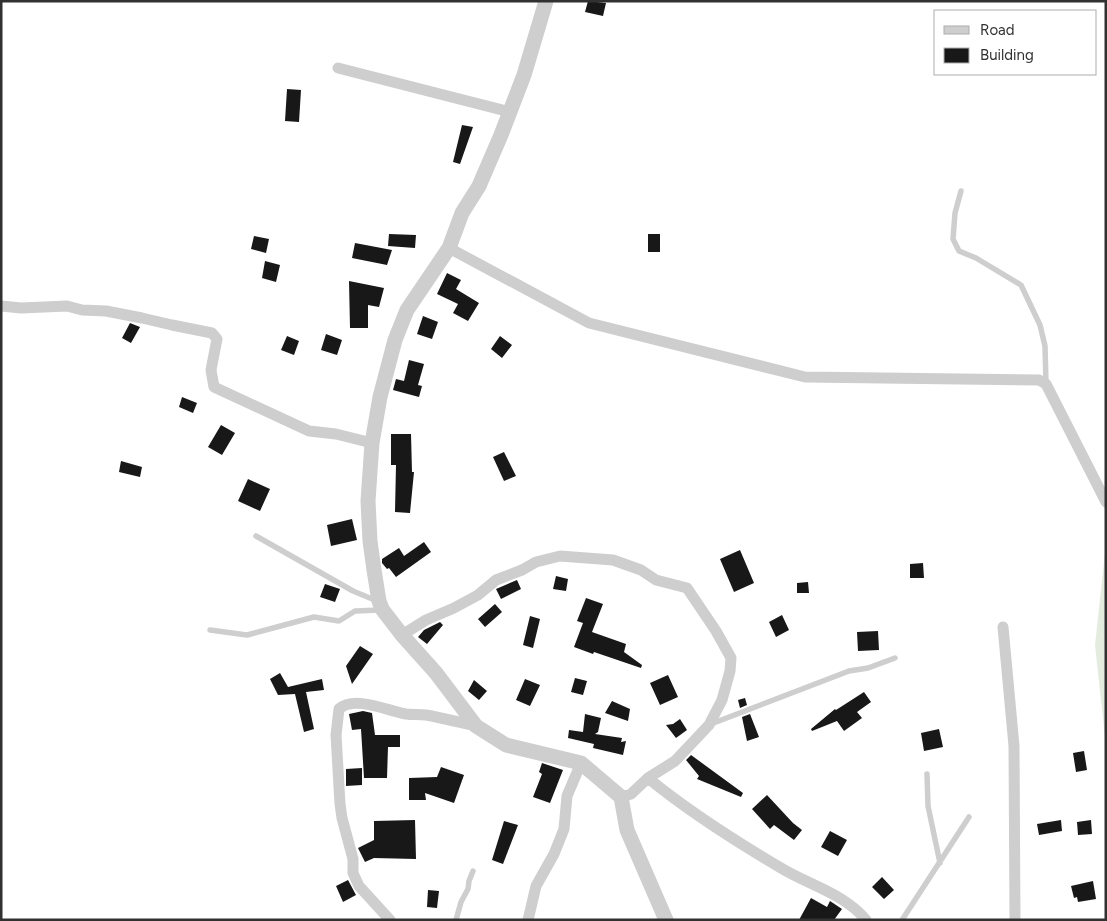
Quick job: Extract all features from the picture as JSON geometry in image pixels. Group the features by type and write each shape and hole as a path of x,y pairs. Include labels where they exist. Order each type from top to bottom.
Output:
{"street":[{"path":"546,1 524,75 479,186 462,213 449,248 407,310 395,340 380,397 372,443 368,502 370,540 380,605 402,635 436,672 476,726 506,745 581,763 621,797 627,830 666,920"},
{"path":"338,68 510,112"},
{"path":"449,248 589,323 805,377 1039,380 1046,384 1106,502"},
{"path":"1,306 21,308 67,306 82,310 106,311 212,332 217,339 211,370 214,387 309,431 336,434 372,443"},
{"path":"402,635 426,620 478,595 496,580 522,570 536,562 560,556 613,560 641,570 656,580 687,588 731,658 730,671 722,700 709,725 675,761 648,778 631,794 621,797"},
{"path":"1003,627 1014,746 1015,920"},
{"path":"390,920 359,886 353,873 353,859 340,804 336,736 339,709 350,704 363,704 476,726"},
{"path":"528,920 536,886 554,854 564,829 567,796 581,763"},
{"path":"648,778 667,794 730,837 781,868 823,889 860,912 866,920"}],"lane":[{"path":"961,191 955,213 954,239 959,251 976,258 1021,285 1040,325 1045,346 1046,384"},
{"path":"256,536 380,605"},
{"path":"210,630 247,634 314,617 340,621 356,612 380,605"},
{"path":"709,725 850,671 868,668 895,658"},
{"path":"927,774 928,806 940,863"},
{"path":"902,920 969,816"},
{"path":"456,920 473,871"}],"shaded area":[{"path":"1106,544 1106,746 1095,645"}],"building":[{"path":"588,1 606,3 603,16 585,12"},
{"path":"287,89 301,90 299,122 285,121"},
{"path":"462,125 473,127 460,164 453,162"},
{"path":"389,234 416,235 415,248 388,246"},
{"path":"648,234 660,234 660,252 648,252"},
{"path":"254,236 269,239 266,253 251,249"},
{"path":"355,243 392,250 387,265 352,258"},
{"path":"265,261 280,265 276,282 262,278"},
{"path":"447,273 461,280 456,289 479,303 468,321 453,313 458,304 437,294"},
{"path":"349,281 384,288 379,307 368,305 368,328 350,328"},
{"path":"423,316 438,322 432,339 417,334"},
{"path":"130,323 140,327 131,343 122,338"},
{"path":"326,334 342,340 337,355 321,350"},
{"path":"287,336 299,341 294,355 281,350"},
{"path":"500,336 512,345 502,358 491,349"},
{"path":"409,360 424,364 418,385 422,386 419,397 393,390 396,379 404,381"},
{"path":"182,397 197,403 193,413 179,407"},
{"path":"221,425 235,433 222,455 208,447"},
{"path":"391,434 411,434 412,472 414,472 410,513 395,512 396,465 391,465"},
{"path":"504,452 516,476 504,481 493,457"},
{"path":"121,461 142,467 140,477 119,472"},
{"path":"248,479 270,489 260,511 238,501"},
{"path":"352,519 357,540 331,546 327,525"},
{"path":"424,542 431,552 396,577 382,563 382,559 399,548 404,556"},
{"path":"740,550 754,583 734,592 720,559"},
{"path":"923,563 924,578 910,578 910,564"},
{"path":"556,576 568,579 566,591 553,589"},
{"path":"517,580 521,589 501,599 496,589"},
{"path":"808,582 809,593 797,593 797,583"},
{"path":"325,584 340,589 335,602 320,597"},
{"path":"586,598 603,604 592,632 626,644 624,652 642,665 641,668 574,647 583,623 577,621"},
{"path":"495,604 502,612 485,627 478,619"},
{"path":"782,615 789,630 776,637 769,622"},
{"path":"530,616 540,619 533,648 523,645"},
{"path":"440,622 443,625 427,644 418,637 424,630"},
{"path":"878,631 879,650 858,651 857,632"},
{"path":"360,646 373,654 352,684 346,666"},
{"path":"280,673 288,687 322,679 324,690 306,692 314,729 304,732 295,694 278,695 270,679"},
{"path":"668,675 678,697 660,705 650,683"},
{"path":"575,678 587,681 583,695 571,692"},
{"path":"525,679 540,685 530,706 516,700"},
{"path":"474,680 487,691 479,700 468,691"},
{"path":"864,692 871,702 857,712 862,718 844,731 837,721 812,731 811,729 835,709"},
{"path":"745,698 747,705 740,708 738,700"},
{"path":"612,701 630,709 628,721 605,713"},
{"path":"363,711 372,713 375,735 400,735 400,747 388,747 387,778 364,778 361,729 352,730 349,714"},
{"path":"585,714 601,718 598,732 595,734 622,738 621,742 626,741 623,755 593,748 594,744 568,738 569,730 583,732"},
{"path":"750,714 759,737 747,741 742,717"},
{"path":"680,719 687,730 676,738 666,725 673,724"},
{"path":"939,729 943,747 924,751 921,733"},
{"path":"1084,751 1087,770 1076,772 1073,753"},
{"path":"691,755 743,793 741,797 697,779 699,776 686,760"},
{"path":"542,763 563,770 550,803 533,797 542,774 539,772"},
{"path":"441,767 464,775 454,803 425,793 426,800 409,800 409,778 437,777"},
{"path":"362,768 362,785 346,786 346,769"},
{"path":"767,795 802,830 794,840 774,825 770,829 752,809"},
{"path":"415,820 416,859 374,858 365,862 358,848 374,840 374,821"},
{"path":"1061,820 1062,831 1039,835 1037,824"},
{"path":"1091,820 1092,834 1078,835 1077,822"},
{"path":"504,821 518,825 503,864 492,860"},
{"path":"830,831 847,840 838,856 821,847"},
{"path":"882,877 894,890 884,899 872,887"},
{"path":"348,880 356,895 343,902 336,886"},
{"path":"1093,881 1096,899 1078,902 1077,897 1074,898 1071,886"},
{"path":"428,890 439,891 437,908 427,907"},
{"path":"811,898 827,907 830,901 842,909 834,920 799,920"}]}
